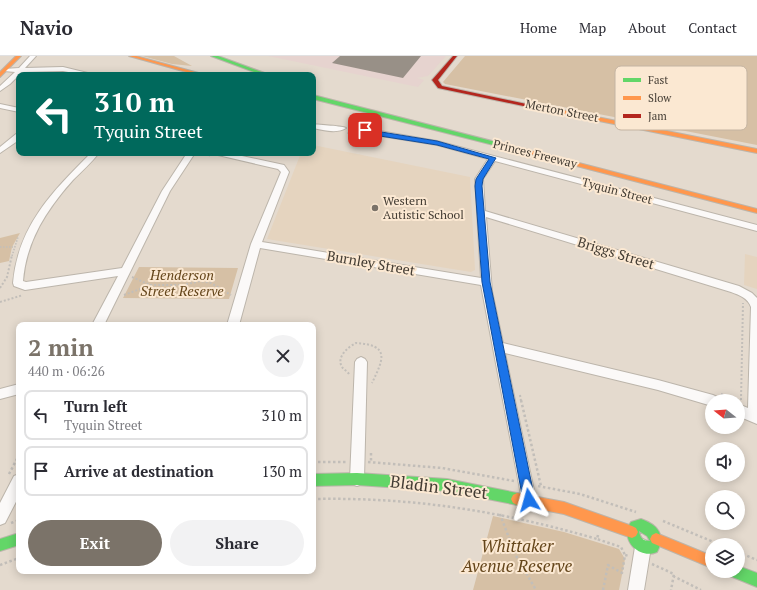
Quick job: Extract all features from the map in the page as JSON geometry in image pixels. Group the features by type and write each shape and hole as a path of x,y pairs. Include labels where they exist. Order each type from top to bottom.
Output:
{"main road":[{"path":"3,73 19,56"},
{"path":"131,56 192,72"},
{"path":"213,56 258,72"},
{"name":"Merton Street","path":"455,56 435,80 437,85 446,89 615,123"},
{"name":"Princes Freeway","path":"316,100 351,107 757,211"},
{"name":"Merton Street","path":"652,130 757,151"},
{"name":"Bladin Street","path":"316,480 357,479 447,486 529,500 578,512 632,532"},
{"path":"649,543 652,531 645,526 635,526 632,532 634,539 705,560"},
{"path":"0,545 16,540"},
{"path":"745,575 757,580"}],"street":[{"path":"20,70 33,56"},
{"path":"3,73 20,70 63,68 80,72"},
{"path":"0,89 16,74"},
{"path":"0,106 16,109"},
{"path":"316,126 342,128"},
{"name":"Tyquin Street","path":"365,130 374,133 437,143 757,228"},
{"path":"0,150 16,138"},
{"path":"92,156 57,192 24,243 18,283 25,286 125,271"},
{"path":"100,322 170,184 189,156"},
{"path":"221,156 276,166 284,170 284,175 256,244 234,322"},
{"path":"493,158 479,179 486,282 529,500"},
{"name":"Briggs Street","path":"482,213 735,289 747,297"},
{"name":"Burnley Street","path":"256,244 486,282"},
{"path":"747,297 755,302 756,307 756,417"},
{"path":"499,347 658,385 705,398"},
{"path":"357,479 361,362"},
{"path":"0,394 16,390"},
{"path":"745,409 756,417"},
{"path":"0,518 16,487"},
{"path":"636,590 649,543"}],"path":[{"path":"0,247 13,247"},
{"path":"129,283 132,276 151,285"},
{"path":"126,289 123,295 151,285 183,285 206,282 231,295"},
{"path":"741,394 747,297"},
{"path":"519,388 541,486"},
{"path":"316,499 345,498 398,500 490,511 559,527 597,539"},
{"path":"500,514 511,546 524,574 536,590"},
{"path":"745,555 757,560"},
{"path":"0,565 16,559"},
{"path":"673,576 701,590"}],"shaded area":[{"path":"268,56 446,56 428,76 417,78 424,80 418,87"},
{"name":"Western Autistic School","path":"316,146 470,177 475,270 471,272 267,239 300,156 316,156"},
{"path":"745,254 757,257 757,289 744,285"}],"green space":[{"path":"142,56 174,56 192,66 172,64"},
{"path":"465,56 757,56 757,145 680,130 747,130 747,66 615,66 615,117 445,84 443,82"},
{"path":"20,233 12,247 9,261 0,263 0,238"},
{"name":"Henderson Street Reserve","path":"139,267 238,268 229,299 123,298"},
{"name":"Whittaker Avenue Reserve","path":"493,516 564,532 619,549 625,559 619,590 473,590"}],"building":[{"path":"340,56 421,56 403,78 332,63"}],"traffic: fast":[{"path":"213,56 258,72"},
{"path":"316,98 521,150"},
{"path":"316,480 357,479 447,485 517,499"},
{"path":"641,525 653,533 656,542 653,548 642,547 634,539 633,529 635,526 641,525"},
{"path":"0,545 16,540"},
{"path":"745,575 757,580"}],"traffic: slow":[{"path":"0,75 19,56"},
{"path":"131,56 192,72"},
{"path":"542,108 615,123"},
{"path":"652,130 757,151"},
{"path":"521,150 757,211"},
{"path":"517,499 564,508 632,532"},
{"path":"656,539 705,559"}],"traffic: jam":[{"path":"455,56 435,80 440,87 542,108"}],"place":[{"name":"Western Autistic School","path":"375,208"}],"route":[{"path":"365,130 374,133 437,143 493,158 479,179 487,292 527,484 529,500"}]}
